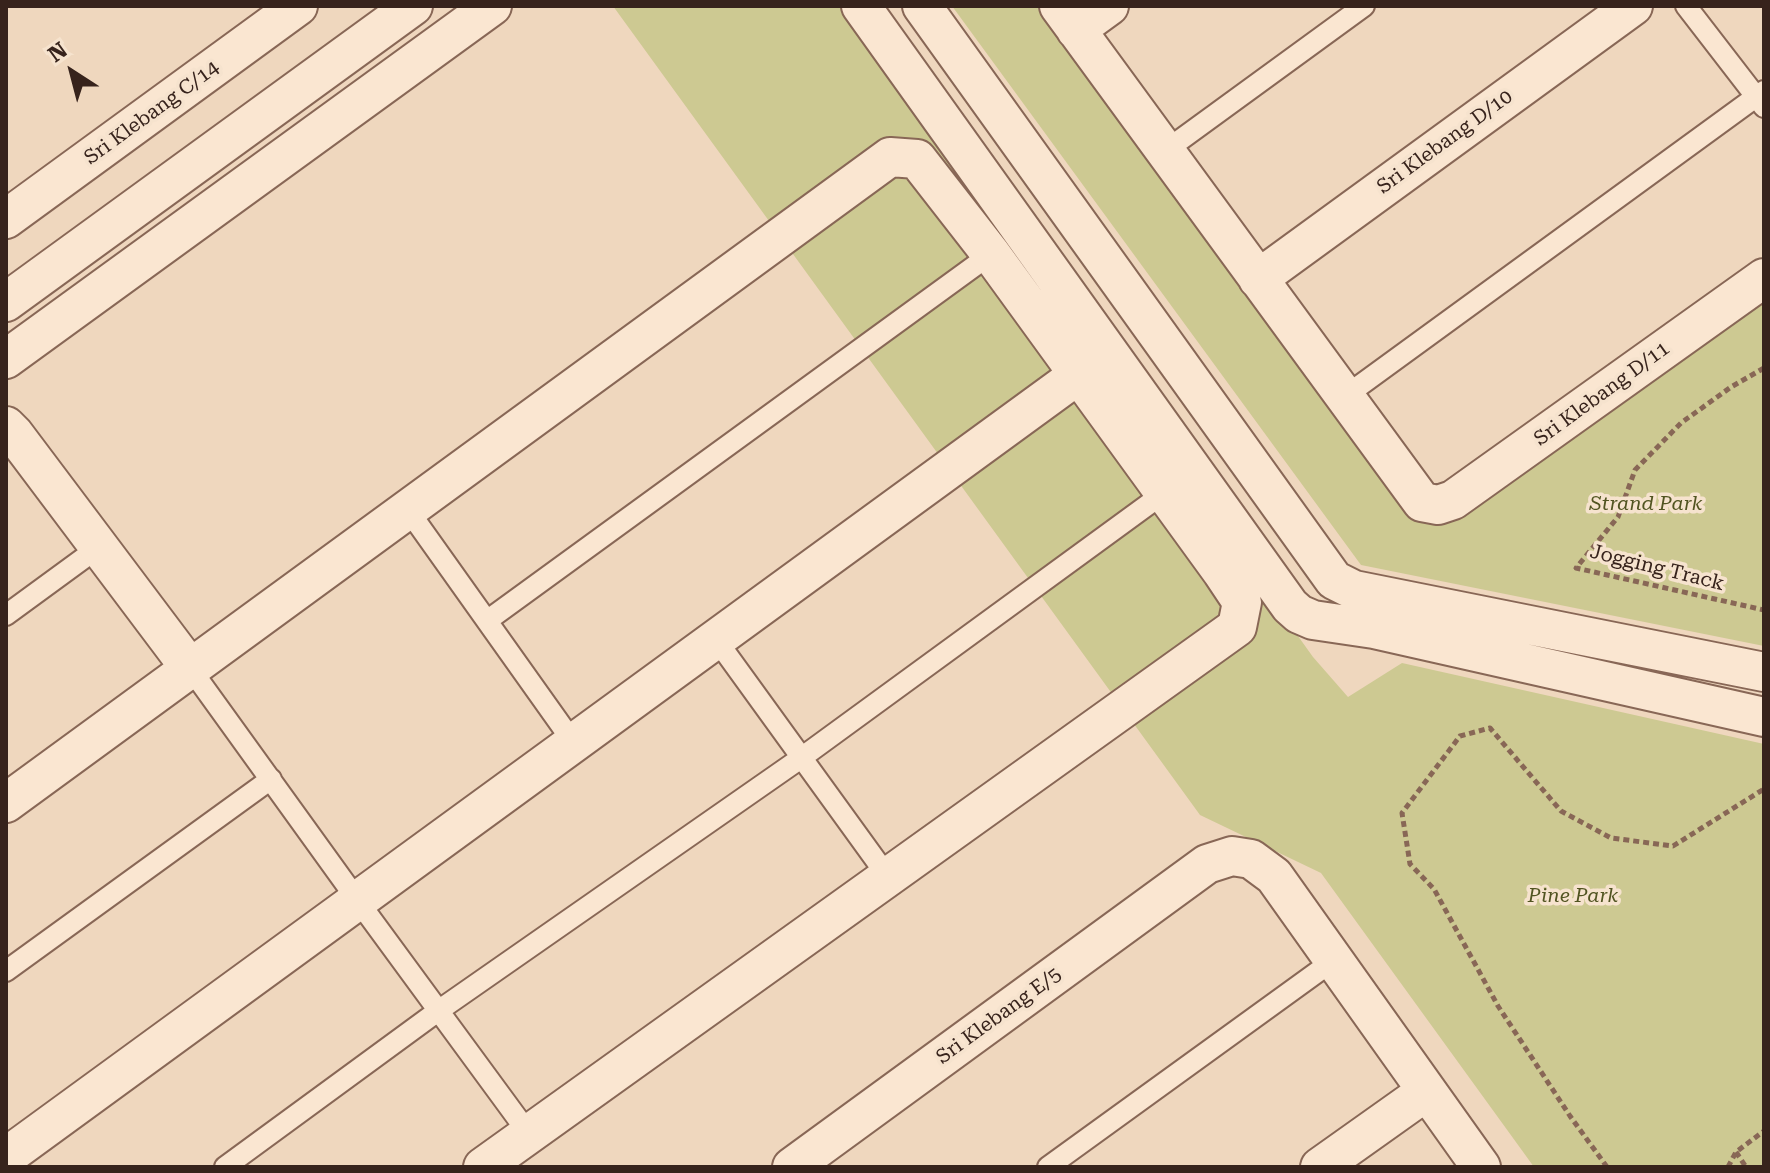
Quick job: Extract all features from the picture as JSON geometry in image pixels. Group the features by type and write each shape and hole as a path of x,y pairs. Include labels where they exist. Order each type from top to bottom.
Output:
{"street":[{"name":"Sri Klebang C/14","path":"6,219 298,6"},
{"path":"6,302 413,6"},
{"path":"6,359 492,6"},
{"path":"861,6 1290,606 1299,614 1313,620 1374,629 1764,717"},
{"path":"922,6 1334,580 1354,590 1764,672"},
{"path":"1109,6 1068,18 1344,397"},
{"name":"Sri Klebang D/10","path":"1258,279 1633,6"},
{"path":"6,803 890,157 917,159 991,254 1242,602 1237,627 483,1167"},
{"name":"Sri Klebang D/11","path":"1344,397 1422,502 1438,505 1453,500 1764,278"},
{"path":"6,1157 1078,375"},
{"path":"6,426 190,668"},
{"name":"Sri Klebang E/5","path":"792,1167 1207,864 1232,856 1251,859 1274,876 1334,960"},
{"path":"1334,960 1481,1167"},
{"path":"1320,1167 1427,1091"}],"lane":[{"path":"1165,151 1364,6"},
{"path":"1344,397 1761,98 1686,6"},
{"path":"488,620 991,254"},
{"path":"225,1167 438,1011 801,758 1164,493"},
{"path":"408,510 573,742"},
{"path":"6,615 99,547"},
{"path":"715,638 888,877"},
{"path":"190,668 529,1134"},
{"path":"6,971 271,779"},
{"path":"1048,1167 1334,960"}],"path":[{"name":"Jogging Track","path":"1764,368 1681,423 1635,470 1618,517 1576,568 1764,610"},
{"path":"1607,1167 1498,1006 1434,889 1410,864 1402,813 1460,736 1490,728 1561,811 1611,838 1673,846 1764,789"},
{"path":"1728,1167 1736,1152 1764,1131"},
{"path":"1736,1152 1746,1167"}],"green space":[{"name":"Pine Park","path":"613,6 847,6 1313,657 1348,697 1402,663 1764,744 1764,1167 1534,1167 1321,873 1200,815"},
{"name":"Strand Park","path":"952,6 1045,6 1429,511 1764,278 1764,646 1361,565"}]}
